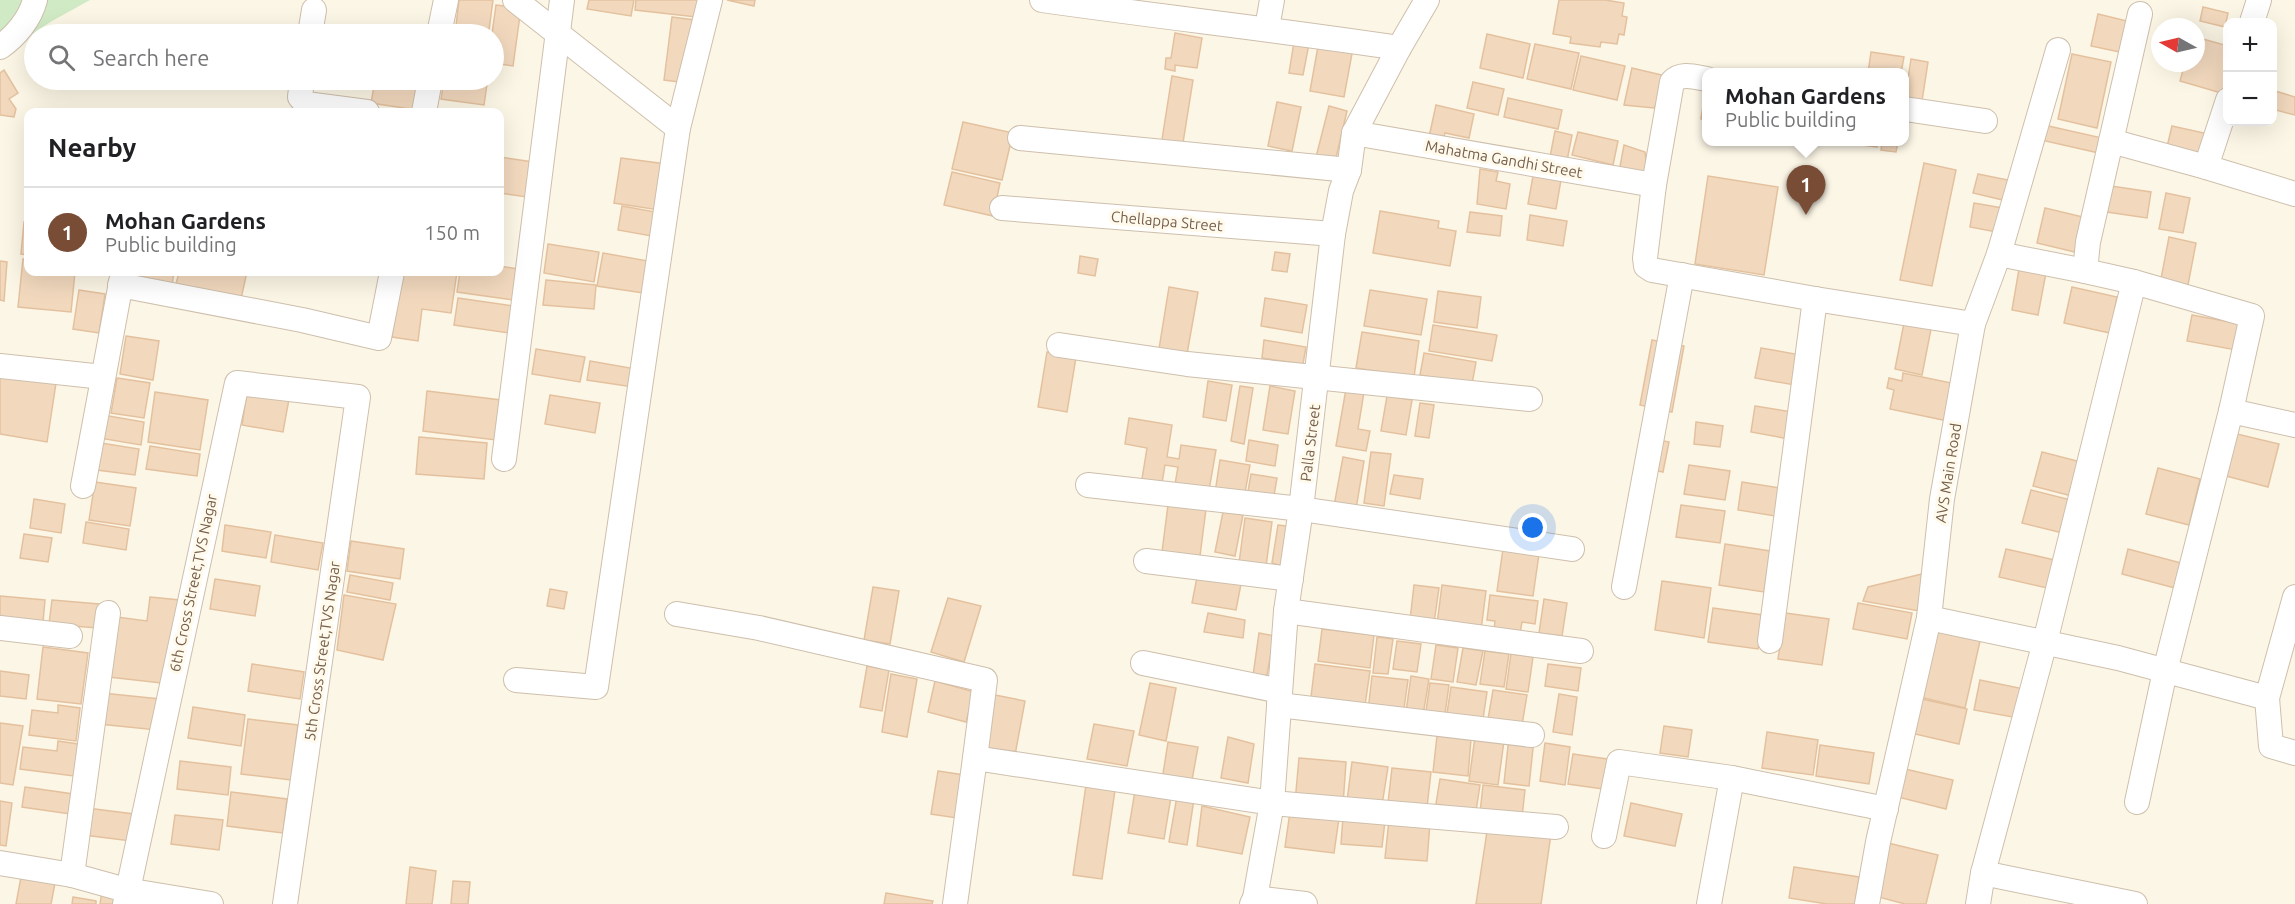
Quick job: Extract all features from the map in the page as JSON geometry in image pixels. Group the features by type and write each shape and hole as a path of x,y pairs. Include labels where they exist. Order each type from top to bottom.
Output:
{"street":[{"path":"0,47 14,37 35,0"},
{"path":"441,24 446,0"},
{"path":"515,0 678,128"},
{"path":"504,459 562,0"},
{"path":"516,680 596,687 678,128 710,0"},
{"path":"1042,0 1156,8 1399,48"},
{"path":"1267,28 1272,0"},
{"name":"Palla Street","path":"1254,901 1272,803 1286,611 1318,377 1333,234 1341,191 1349,170 1354,133 1427,0"},
{"path":"2253,18 2259,0"},
{"path":"312,24 314,10"},
{"path":"2085,271 2088,242 2140,14"},
{"name":"AVS Main Road","path":"1867,904 1929,618 1942,499 1974,324 1999,254 2058,50"},
{"path":"1702,77 1684,69 1672,82 1654,185 1646,266 1652,270 1815,299 1974,324"},
{"path":"301,90 300,97 306,104 336,108"},
{"path":"425,108 428,90"},
{"path":"1909,110 1986,121"},
{"path":"2206,167 2223,115"},
{"name":"Mahatma Gandhi Street","path":"1354,133 1654,185"},
{"path":"1020,138 1349,170"},
{"path":"2111,141 2295,194"},
{"name":"Chellappa Street","path":"1002,208 1333,234"},
{"path":"1999,254 2134,282 2252,316 2231,411 2165,670 2137,802"},
{"path":"1624,587 1682,275"},
{"path":"83,486 122,278 379,338 391,276"},
{"path":"1978,904 1983,873 2045,642 2134,282"},
{"path":"1770,641 1815,299"},
{"path":"1059,345 1187,364 1530,399"},
{"path":"0,366 103,377"},
{"name":"6th Cross Street,TVS Nagar","path":"126,897 237,383 358,397"},
{"name":"5th Cross Street,TVS Nagar","path":"285,904 358,397"},
{"path":"2231,411 2295,425"},
{"path":"1088,485 1301,509 1572,549"},
{"path":"1146,561 1291,579"},
{"path":"2295,597 2267,698 2271,746 2295,753"},
{"path":"1286,611 1581,651"},
{"path":"72,874 108,613"},
{"path":"677,614 759,628 985,680 955,904"},
{"path":"1929,618 2165,670 2267,698"},
{"path":"0,628 70,636"},
{"path":"1143,663 1279,698 1532,735"},
{"path":"975,758 1272,803 1556,827"},
{"path":"1604,836 1619,762 1732,778 1886,809"},
{"path":"1709,904 1732,778"},
{"path":"0,862 72,874 126,897 212,904"},
{"path":"1983,873 2134,904"},
{"path":"1254,901 1305,904"}],"green space":[{"path":"0,0 90,0 47,24 24,24 24,39 0,55"}],"building":[{"path":"459,0 493,0 490,24 456,24"},
{"path":"589,0 634,0 631,16 587,9"},
{"path":"636,0 698,0 696,17 635,10"},
{"path":"727,0 755,0 754,6"},
{"path":"1559,0 1605,0 1624,3 1622,16 1627,17 1624,35 1619,34 1617,44 1601,42 1600,47 1570,43 1571,37 1553,34"},
{"path":"496,5 521,8 513,66 504,65 504,24 493,24"},
{"path":"2203,7 2228,13 2227,18 2223,18 2223,27 2205,22 2205,18 2201,18"},
{"path":"2098,14 2127,21 2120,52 2091,46"},
{"path":"672,17 695,20 687,83 664,80"},
{"path":"1175,33 1202,38 1197,68 1175,65 1175,71 1165,69 1166,58 1171,58"},
{"path":"1487,34 1530,44 1523,78 1480,68"},
{"path":"2205,40 2223,45 2223,94 2180,81 2182,72 2205,72"},
{"path":"1319,41 1353,48 1344,97 1310,91"},
{"path":"1294,42 1309,44 1303,75 1289,73"},
{"path":"1535,44 1579,53 1571,89 1527,79"},
{"path":"1871,52 1904,57 1902,68 1869,68"},
{"path":"2072,54 2111,62 2097,128 2058,119"},
{"path":"1581,56 1625,66 1617,100 1573,90"},
{"path":"1911,59 1928,62 1922,101 1909,99"},
{"path":"1632,68 1670,77 1654,108 1624,105"},
{"path":"4,70 18,93 9,99 16,109 14,117 0,115 0,73"},
{"path":"1172,76 1193,80 1182,149 1161,146"},
{"path":"1473,82 1504,89 1498,115 1467,108"},
{"path":"373,90 420,90 417,108 371,103"},
{"path":"442,90 486,90 484,105 441,99"},
{"path":"2277,92 2295,97 2295,115 2277,110"},
{"path":"1508,98 1562,110 1558,129 1504,117"},
{"path":"1277,102 1301,107 1292,151 1268,146"},
{"path":"1436,105 1474,114 1469,138 1445,133 1443,140 1429,137"},
{"path":"1329,106 1347,111 1335,162 1316,157"},
{"path":"963,122 1013,133 1002,180 952,169"},
{"path":"2044,125 2102,138 2099,153 2041,140"},
{"path":"2172,126 2213,135 2208,156 2167,147"},
{"path":"1555,131 1572,135 1567,161 1550,157"},
{"path":"1578,132 1618,141 1613,165 1572,155"},
{"path":"1624,145 1645,152 1648,177 1619,172"},
{"path":"1882,146 1897,146 1896,152 1881,150"},
{"path":"504,158 533,162 527,197 504,194"},
{"path":"621,158 666,164 659,210 614,203"},
{"path":"1924,163 1956,170 1932,286 1900,280"},
{"path":"1480,169 1498,172 1496,181 1510,184 1506,209 1477,204"},
{"path":"952,172 1000,183 993,216 944,205"},
{"path":"1978,174 2008,180 2003,200 1973,193"},
{"path":"1533,176 1561,180 1556,209 1528,204"},
{"path":"1708,176 1778,187 1764,275 1695,264"},
{"path":"2111,186 2151,192 2147,218 2107,212"},
{"path":"2166,193 2190,198 2183,233 2159,229"},
{"path":"1974,203 2002,208 2002,233 1970,227"},
{"path":"622,206 661,213 657,237 618,230"},
{"path":"2045,208 2083,217 2075,252 2037,243"},
{"path":"1380,211 1439,221 1438,228 1456,231 1450,266 1373,253"},
{"path":"1470,212 1502,216 1500,236 1467,232"},
{"path":"1530,215 1567,221 1563,246 1527,240"},
{"path":"24,222 24,254 21,254"},
{"path":"2169,237 2196,243 2187,290 2160,284"},
{"path":"548,244 599,252 594,282 544,273"},
{"path":"1275,252 1290,254 1287,272 1272,270"},
{"path":"603,253 648,261 643,293 597,286"},
{"path":"1080,256 1098,259 1095,276 1078,273"},
{"path":"23,259 24,276 75,276 71,312 18,307"},
{"path":"0,261 7,262 4,301 0,300"},
{"path":"504,267 518,269 513,300 457,292 459,276 504,276"},
{"path":"2019,269 2046,273 2038,315 2012,310"},
{"path":"132,276 173,276 172,286 132,279"},
{"path":"178,276 246,276 240,303 175,288"},
{"path":"401,276 456,276 451,313 422,309 418,341 392,337"},
{"path":"546,280 596,285 594,309 543,305"},
{"path":"1169,287 1198,292 1187,354 1159,349"},
{"path":"2072,287 2117,297 2110,333 2064,323"},
{"path":"79,290 105,294 99,333 73,329"},
{"path":"1370,290 1427,299 1421,335 1364,326"},
{"path":"1438,291 1481,297 1477,328 1434,322"},
{"path":"458,298 513,306 509,333 454,325"},
{"path":"1265,298 1307,305 1302,333 1261,326"},
{"path":"2192,315 2241,324 2236,350 2187,341"},
{"path":"1905,318 1932,324 1922,375 1895,369"},
{"path":"1433,325 1497,335 1492,361 1429,351"},
{"path":"1362,332 1419,341 1414,377 1356,368"},
{"path":"126,336 159,341 153,380 120,374"},
{"path":"1264,340 1306,347 1303,364 1262,358"},
{"path":"1652,340 1684,346 1672,412 1640,405"},
{"path":"1761,348 1812,357 1806,387 1755,378"},
{"path":"536,349 585,357 580,382 532,374"},
{"path":"1047,352 1076,357 1067,412 1038,407"},
{"path":"1424,353 1476,362 1472,384 1420,375"},
{"path":"590,361 636,369 633,387 587,380"},
{"path":"1903,373 1956,384 1948,421 1890,409 1894,390 1887,388 1889,378 1902,381"},
{"path":"0,374 56,383 47,442 0,434"},
{"path":"117,378 150,383 144,418 111,413"},
{"path":"1208,381 1232,385 1226,421 1203,417"},
{"path":"1240,386 1253,388 1244,444 1231,441"},
{"path":"1270,386 1295,391 1288,434 1263,430"},
{"path":"1346,389 1364,392 1358,429 1370,431 1366,451 1336,446"},
{"path":"427,391 501,400 496,440 423,431"},
{"path":"155,392 208,400 200,450 148,442"},
{"path":"247,392 289,399 283,432 242,425"},
{"path":"550,395 600,403 595,433 545,424"},
{"path":"1387,396 1412,400 1406,435 1381,431"},
{"path":"1420,403 1434,405 1429,438 1415,436"},
{"path":"1755,406 1799,413 1795,440 1751,432"},
{"path":"103,415 144,422 141,445 99,438"},
{"path":"1129,418 1172,425 1167,457 1179,459 1181,445 1216,450 1208,496 1174,490 1178,467 1165,465 1162,483 1142,479 1147,448 1125,444"},
{"path":"1696,422 1723,426 1720,447 1694,444"},
{"path":"2237,434 2279,444 2268,487 2226,476"},
{"path":"419,437 487,443 484,479 416,474"},
{"path":"1645,437 1669,442 1663,472 1639,467"},
{"path":"1249,440 1278,445 1275,466 1246,461"},
{"path":"101,443 139,449 135,475 97,470"},
{"path":"150,446 200,454 197,476 146,469"},
{"path":"1371,452 1391,454 1384,506 1364,503"},
{"path":"2042,452 2081,462 2072,496 2033,486"},
{"path":"1343,457 1364,461 1356,509 1334,506"},
{"path":"1220,460 1250,465 1244,498 1215,493"},
{"path":"1689,465 1730,471 1725,500 1684,494"},
{"path":"2158,468 2200,479 2189,525 2146,514"},
{"path":"1251,474 1277,478 1273,501 1247,497"},
{"path":"1394,475 1423,479 1420,499 1390,494"},
{"path":"95,482 136,488 130,526 89,520"},
{"path":"1742,482 1787,489 1782,517 1738,510"},
{"path":"2031,490 2071,500 2063,533 2022,523"},
{"path":"34,499 65,504 61,533 30,528"},
{"path":"1168,505 1206,509 1200,556 1162,552"},
{"path":"1681,505 1725,511 1720,543 1676,537"},
{"path":"1223,512 1243,515 1235,556 1215,552"},
{"path":"1245,518 1272,522 1266,566 1239,563"},
{"path":"86,522 129,529 126,550 83,543"},
{"path":"225,525 271,532 266,558 222,551"},
{"path":"1278,525 1293,527 1284,567 1272,563"},
{"path":"24,534 52,538 48,562 20,558"},
{"path":"275,535 323,543 318,570 271,562"},
{"path":"351,541 404,549 400,579 347,571"},
{"path":"1504,542 1540,547 1533,596 1497,591"},
{"path":"1725,544 1770,551 1764,592 1719,585"},
{"path":"2006,549 2059,561 2047,588 1999,577"},
{"path":"2128,549 2181,563 2175,588 2122,574"},
{"path":"1926,573 1919,611 1863,601 1868,587"},
{"path":"350,575 393,583 390,600 347,592"},
{"path":"1197,577 1241,584 1236,610 1192,603"},
{"path":"215,579 260,586 255,616 210,609"},
{"path":"1662,581 1711,588 1704,638 1655,630"},
{"path":"1414,585 1439,588 1434,623 1410,620"},
{"path":"1442,585 1486,591 1481,630 1437,624"},
{"path":"873,587 899,591 890,644 864,640"},
{"path":"550,589 567,592 564,609 547,606"},
{"path":"344,595 396,604 383,660 337,650"},
{"path":"1490,595 1538,601 1535,624 1522,622 1520,633 1494,630 1495,621 1487,620"},
{"path":"0,596 45,600 43,622 0,618"},
{"path":"150,597 180,600 170,684 109,677 117,617 147,621"},
{"path":"948,598 981,606 964,662 931,652"},
{"path":"1544,599 1567,603 1562,636 1539,633"},
{"path":"52,600 99,604 97,628 49,624"},
{"path":"1858,603 1912,613 1907,639 1853,629"},
{"path":"1713,608 1763,615 1758,649 1708,642"},
{"path":"1208,613 1245,620 1243,638 1204,632"},
{"path":"1785,613 1829,619 1822,665 1778,659"},
{"path":"1322,629 1374,635 1370,668 1318,661"},
{"path":"1935,631 1980,641 1965,708 1920,697"},
{"path":"1259,633 1274,636 1267,675 1253,676"},
{"path":"1377,637 1393,639 1388,674 1373,673"},
{"path":"1397,641 1421,644 1417,672 1393,669"},
{"path":"1436,645 1458,648 1453,682 1431,679"},
{"path":"43,647 88,653 81,704 37,699"},
{"path":"1463,648 1483,651 1476,685 1457,682"},
{"path":"1485,651 1509,654 1504,687 1480,684"},
{"path":"1511,654 1533,657 1528,692 1506,689"},
{"path":"252,664 304,672 300,699 248,691"},
{"path":"1315,664 1370,671 1364,712 1310,705"},
{"path":"1548,664 1581,668 1578,691 1545,686"},
{"path":"867,666 889,670 882,711 860,707"},
{"path":"0,671 29,675 26,699 0,696"},
{"path":"891,674 917,679 907,737 882,732"},
{"path":"1372,676 1408,680 1403,716 1368,711"},
{"path":"1411,676 1429,679 1422,721 1405,719"},
{"path":"1980,680 2024,689 2018,718 1974,710"},
{"path":"935,681 974,692 966,722 928,712"},
{"path":"1150,683 1176,688 1166,741 1139,735"},
{"path":"1430,683 1449,685 1444,721 1425,718"},
{"path":"1451,687 1487,692 1482,726 1446,720"},
{"path":"1493,690 1527,695 1521,731 1487,725"},
{"path":"102,693 160,699 157,730 99,724"},
{"path":"1559,694 1577,697 1572,735 1553,732"},
{"path":"995,695 1025,701 1015,755 985,749"},
{"path":"1922,699 1967,709 1959,744 1915,734"},
{"path":"58,705 80,708 76,741 29,735 32,710 58,713"},
{"path":"193,707 245,715 241,746 188,738"},
{"path":"248,719 298,725 291,780 241,774"},
{"path":"0,723 23,726 13,785 0,783"},
{"path":"1094,724 1134,731 1127,766 1087,759"},
{"path":"1664,726 1692,730 1688,757 1660,753"},
{"path":"1767,732 1818,740 1813,775 1762,768"},
{"path":"1437,736 1471,739 1468,776 1433,772"},
{"path":"1228,737 1254,744 1248,783 1221,778"},
{"path":"1475,737 1504,741 1498,785 1469,781"},
{"path":"1509,737 1534,739 1529,786 1504,783"},
{"path":"58,741 78,744 74,776 20,769 23,747 57,751"},
{"path":"1168,742 1198,747 1192,780 1163,774"},
{"path":"1545,743 1570,747 1565,785 1540,781"},
{"path":"1820,745 1874,753 1869,784 1816,776"},
{"path":"1573,754 1614,760 1610,790 1568,784"},
{"path":"1299,758 1346,762 1343,805 1295,802"},
{"path":"180,761 231,767 228,795 177,789"},
{"path":"1352,762 1388,767 1382,805 1347,801"},
{"path":"1392,768 1431,772 1427,807 1388,803"},
{"path":"1905,769 1953,780 1946,809 1898,797"},
{"path":"938,771 964,775 957,818 931,814"},
{"path":"1440,779 1480,785 1476,811 1436,804"},
{"path":"1086,785 1115,790 1102,879 1073,875"},
{"path":"1136,785 1172,791 1164,839 1128,833"},
{"path":"1483,785 1525,790 1522,817 1480,813"},
{"path":"25,787 73,794 70,814 22,807"},
{"path":"231,792 287,799 283,833 227,826"},
{"path":"1177,796 1194,799 1187,845 1169,842"},
{"path":"0,801 12,803 6,846 0,845"},
{"path":"1631,803 1682,814 1675,846 1624,836"},
{"path":"1202,806 1250,817 1242,854 1197,846"},
{"path":"87,808 134,814 131,841 84,835"},
{"path":"1290,812 1339,818 1334,853 1285,847"},
{"path":"175,815 223,820 219,850 171,844"},
{"path":"1343,817 1385,821 1382,847 1341,844"},
{"path":"1389,820 1430,823 1427,861 1385,858"},
{"path":"1488,825 1551,834 1541,904 1476,904"},
{"path":"1888,843 1938,855 1926,904 1905,904 1875,896"},
{"path":"410,867 436,871 432,904 406,904"},
{"path":"1794,867 1859,877 1855,904 1827,904 1789,898"},
{"path":"21,877 55,883 51,904 16,904"},
{"path":"453,881 470,882 468,904 451,904"},
{"path":"102,891 119,893 117,904 100,904"},
{"path":"886,893 933,901 932,904 884,904"},
{"path":"73,897 96,901 96,904 72,904"}],"place":[{"name":"Mohan Gardens","path":"1806,215"}]}
